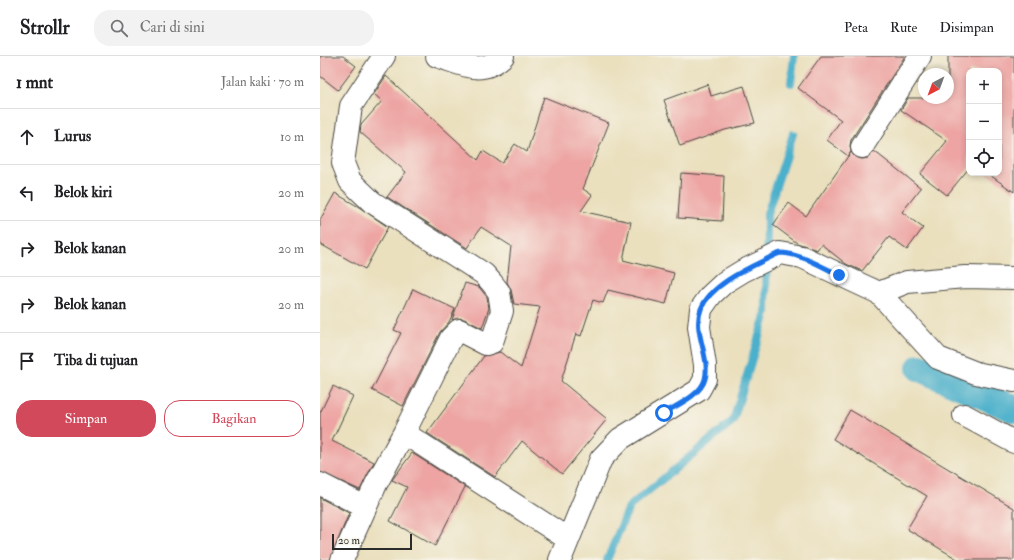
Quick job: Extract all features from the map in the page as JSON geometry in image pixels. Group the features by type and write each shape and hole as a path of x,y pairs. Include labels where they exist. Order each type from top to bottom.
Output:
{"street":[{"path":"342,560 376,484 404,433 454,333 459,330 486,344 492,342 502,311 499,292 484,274 372,202 350,181 343,163 351,106 384,56"},
{"path":"437,56 480,69 495,64 503,56"},
{"path":"862,147 920,56"},
{"path":"560,560 600,459 620,439 699,390 705,379 705,366 699,327 701,309 711,295 725,282 743,271 780,253 802,257 879,293 938,358 976,373 1014,381"},
{"path":"879,293 907,282 965,277 1014,278"},
{"path":"964,415 1014,442"},
{"path":"404,433 568,538"},
{"path":"320,484 365,508"}],"building":[{"path":"320,56 343,56 356,66 338,90 320,76"},
{"path":"821,56 905,56 851,140 851,152 848,156 827,140 841,120 798,88"},
{"path":"948,56 1014,56 1014,192 991,176 1002,176 1002,68 966,68 966,172 947,195 920,174 947,141 901,110 908,98 918,98 918,104 954,104 954,68 948,68"},
{"path":"386,76 478,160 483,151 502,163 515,144 527,152 544,97 609,123 583,189 592,195 581,211 631,222 623,260 674,273 666,304 608,290 603,303 593,300 581,336 576,334 561,381 607,419 562,474 522,441 495,477 427,433 484,356 500,352 521,368 540,307 514,304 511,290 507,282 511,246 481,227 467,248 387,197 406,172 360,132 361,125 382,101 374,94"},
{"path":"708,84 711,96 744,86 755,123 725,130 680,146 664,100"},
{"path":"874,151 921,188 902,212 923,228 907,250 889,237 862,271 846,264 821,244 817,250 797,243 773,225 789,203 806,216 851,152 855,157 862,159 868,158"},
{"path":"681,173 724,176 722,221 678,218"},
{"path":"335,193 388,227 365,269 320,244 320,220"},
{"path":"465,283 479,287 487,297 489,308 482,328 464,319 458,318 452,320"},
{"path":"413,289 455,309 449,322 440,332 403,406 372,390 401,333 394,330"},
{"path":"333,386 353,396 332,441 374,462 360,490 320,472 320,413"},
{"path":"850,410 1014,508 1014,560 959,560 907,529 927,496 833,439"},
{"path":"412,453 465,487 435,546 390,521 407,487 392,480"},
{"path":"320,498 349,513 330,560 320,560"}],"waterway":[{"path":"791,83 794,56"},
{"path":"607,560 629,507 733,421 766,313 767,214 793,134"},
{"path":"920,368 1014,409"}],"route":[{"path":"664,413 699,390 705,379 705,366 699,327 701,309 711,295 725,282 743,271 780,253 802,257 839,275"}]}
